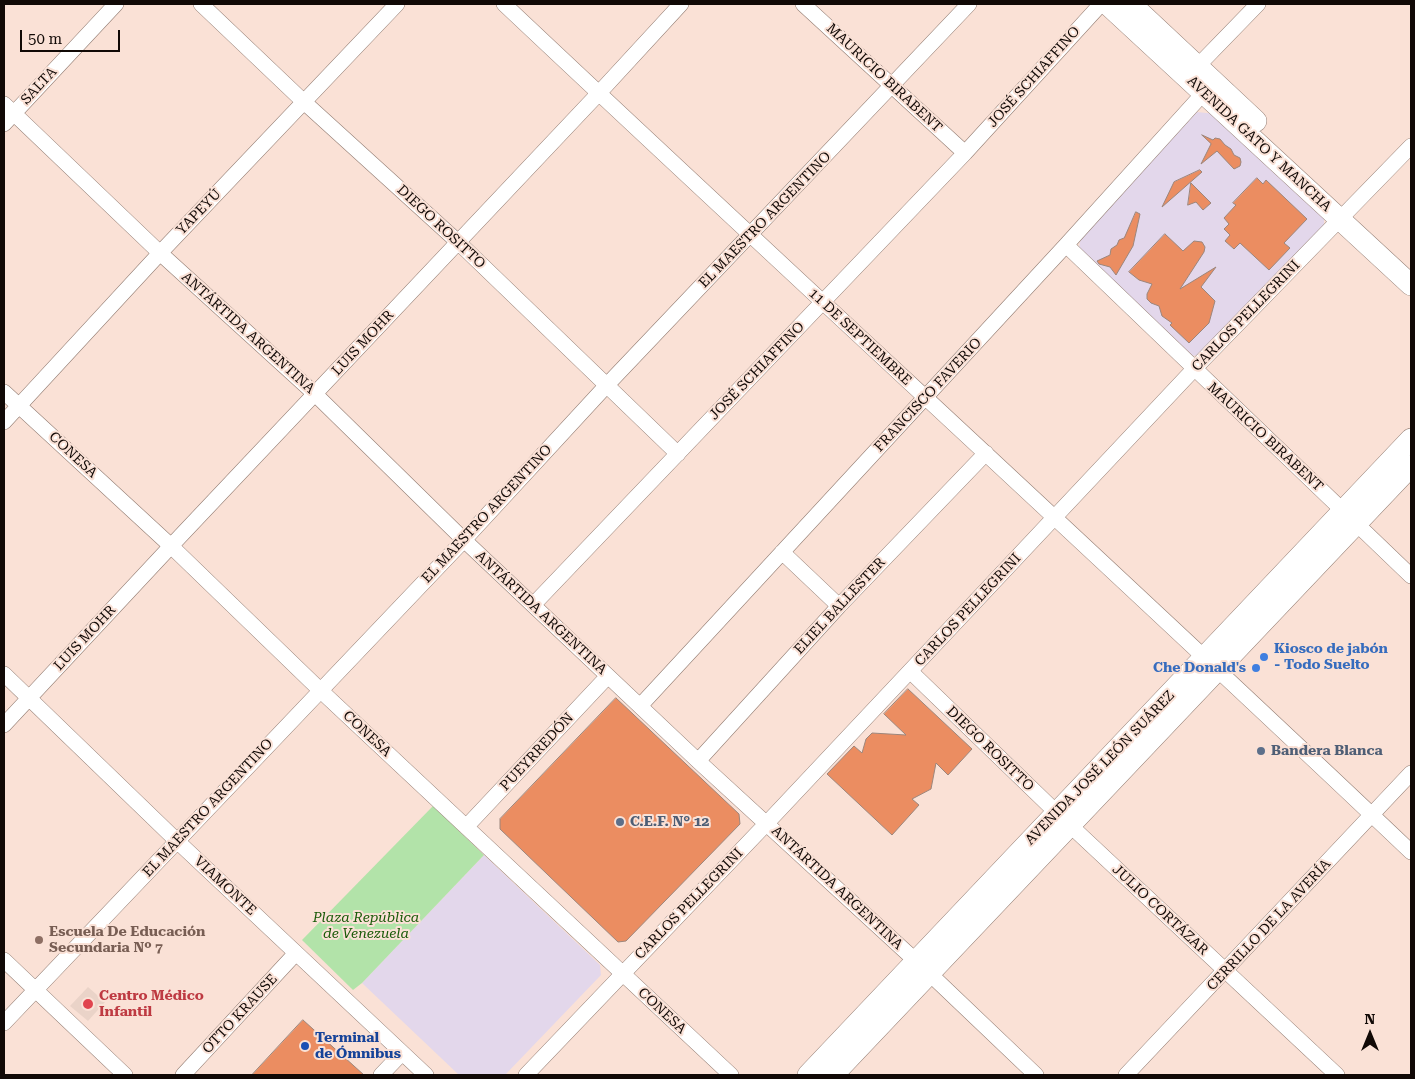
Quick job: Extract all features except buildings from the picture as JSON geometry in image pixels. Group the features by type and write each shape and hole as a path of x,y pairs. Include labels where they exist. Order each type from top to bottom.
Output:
{"main road":[{"name":"AVENIDA GATO Y MANCHA","path":"1107,4 1192,72 1345,214 1411,285"},
{"name":"AVENIDA GATO Y MANCHA","path":"1131,4 1192,72"},
{"name":"AVENIDA GATO Y MANCHA","path":"1345,214 1411,266"},
{"name":"AVENIDA JOSÉ LEÓN SUÁREZ","path":"1350,518 1411,439"},
{"name":"AVENIDA JOSÉ LEÓN SUÁREZ","path":"808,1075 923,967 1350,518 1411,466"},
{"name":"AVENIDA JOSÉ LEÓN SUÁREZ","path":"834,1075 923,967"}],"street":[{"name":"SALTA","path":"7,114 116,4"},
{"name":"DIEGO ROSITTO","path":"201,4 304,102 458,242 678,454"},
{"name":"YAPEYÚ","path":"4,422 160,253 397,4"},
{"name":"11 DE SEPTIEMBRE","path":"504,4 1411,852"},
{"name":"LUIS MOHR","path":"4,725 681,4"},
{"name":"MAURICIO BIRABENT","path":"803,4 965,153"},
{"name":"EL MAESTRO ARGENTINO","path":"4,1023 464,540 606,386 969,4"},
{"name":"JOSÉ SCHIAFFINO","path":"533,605 965,153 1101,4"},
{"path":"1192,72 1258,4"},
{"name":"FRANCISCO FAVERIO","path":"640,706 1209,88"},
{"name":"ANTÁRTIDA ARGENTINA","path":"7,114 315,394 464,540 698,761 923,967 1036,1075"},
{"name":"CARLOS PELLEGRINI","path":"526,1075 910,672 1194,369 1411,146"},
{"name":"MAURICIO BIRABENT","path":"1066,245 1411,576"},
{"name":"CONESA","path":"4,392 171,546 320,690 731,1075"},
{"name":"ELIEL BALLESTER","path":"698,761 839,606 986,453"},
{"path":"782,552 839,606"},
{"name":"DIEGO ROSITTO","path":"910,672 1063,820"},
{"name":"VIAMONTE","path":"4,674 426,1075"},
{"name":"PUEYRREDÓN","path":"466,827 608,676"},
{"name":"CERRILLO DE LA AVERÍA","path":"1126,1075 1411,773"},
{"name":"JULIO CORTÁZAR","path":"1063,820 1337,1075"},
{"name":"OTTO KRAUSE","path":"183,1075 296,952"},
{"path":"4,960 126,1075"},
{"path":"381,1075 402,1053"}],"shaded area":[{"path":"1197,112 1216,114 1324,215 1324,226 1201,354 1193,356 1079,248 1081,237"},
{"path":"484,855 600,965 601,975 505,1075 459,1075 362,983"},
{"name":"Centro Médico Infantil","path":"88,987 105,1002 88,1021 70,1006"}],"green space":[{"name":"Plaza República de Venezuela","path":"433,806 484,855 362,983 353,990 302,940"}],"place":[{"name":"Kiosco de jabón - Todo Suelto","path":"1264,657"},
{"name":"Che Donald's","path":"1256,668"},
{"name":"Bandera Blanca","path":"1261,751"},
{"name":"C.E.F. N° 12","path":"620,822"},
{"name":"Escuela De Educación Secundaria Nº 7","path":"39,940"},
{"name":"Centro Médico Infantil","path":"88,1004"},
{"name":"Terminal de Ómnibus","path":"305,1046"}]}
